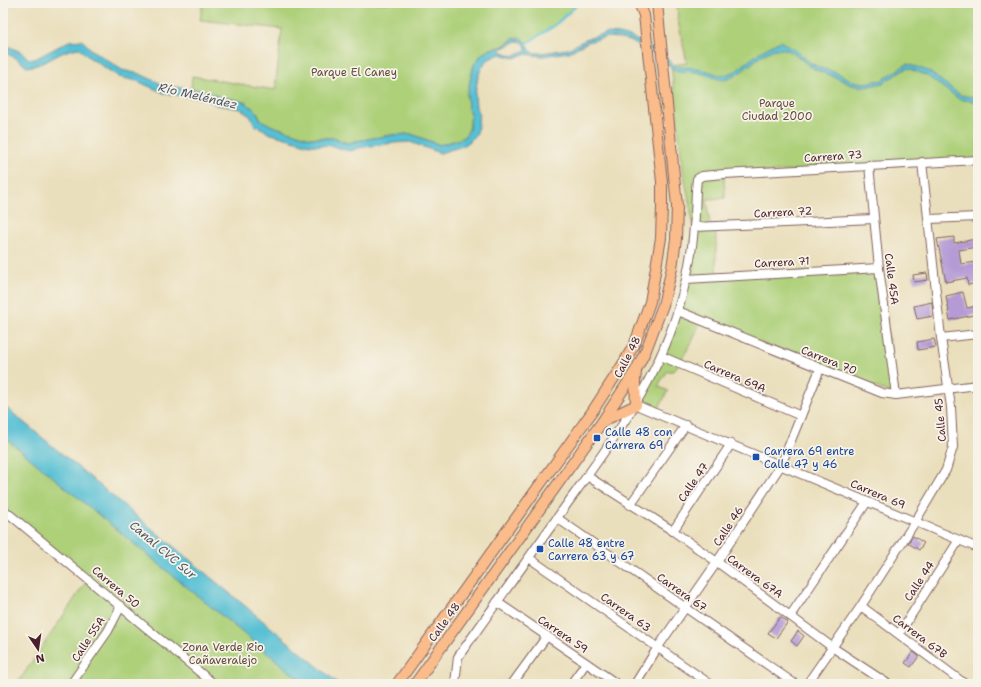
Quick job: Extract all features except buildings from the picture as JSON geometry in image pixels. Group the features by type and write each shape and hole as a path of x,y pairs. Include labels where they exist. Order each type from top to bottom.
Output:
{"main road":[{"name":"Calle 48","path":"396,684 592,412 635,343 650,302 661,238 662,182 644,15 639,3"},
{"name":"Calle 48","path":"415,684 602,422 636,370 646,350 663,305 672,268 676,238 677,206 657,8"},
{"path":"602,422 612,415 636,404 634,380 636,370"}],"street":[{"name":"Carrera 73","path":"694,227 697,178 702,176 869,165 978,160"},
{"name":"Calle 45","path":"807,684 861,606 915,522 946,470 953,447 951,407 941,338 922,162"},
{"name":"Calle 45A","path":"869,165 873,219 896,395"},
{"path":"929,219 978,217"},
{"name":"Carrera 72","path":"694,227 873,219"},
{"path":"455,684 458,657 587,476 636,404 661,356 678,311 686,279 694,227"},
{"name":"Carrera 71","path":"686,279 879,268"},
{"name":"Carrera 70","path":"678,311 882,393 896,395 978,385"},
{"path":"941,338 978,334"},
{"name":"Carrera 69A","path":"661,356 801,416"},
{"name":"Calle 46","path":"635,684 658,647 717,562 780,465 820,369"},
{"name":"Carrera 69","path":"636,404 978,548"},
{"path":"630,505 686,425"},
{"name":"Calle 47","path":"673,531 731,444"},
{"name":"Carrera 67A","path":"587,476 630,505 673,531 832,647 888,684"},
{"path":"790,616 867,502"},
{"name":"Carrera 50","path":"3,509 214,684"},
{"name":"Carrera 67","path":"557,518 795,684"},
{"name":"Calle 44","path":"899,634 959,540"},
{"name":"Carrera 63","path":"528,558 710,684"},
{"name":"Carrera 59","path":"497,602 617,684"},
{"name":"Calle 55A","path":"71,684 108,631 121,606"},
{"name":"Carrera 67B","path":"861,606 965,684"},
{"path":"512,684 547,636"},
{"path":"571,684 586,663"}],"green space":[{"name":"Parque El Caney","path":"203,3 579,3 554,26 527,43 521,38 513,39 502,47 491,49 482,54 474,65 467,94 468,109 471,115 469,130 464,137 440,145 411,134 392,135 350,143 343,142 336,138 310,138 272,126 261,120 256,111 233,99 219,97 207,91 191,89 192,76 275,90 282,29 200,20"},
{"name":"Parque Ciudad 2000","path":"677,3 978,3 978,160 724,175 725,198 707,199 710,226 716,226 716,277 879,268 896,395 701,320 692,342 674,371 667,371 658,386 668,391 656,413 636,405 678,311 694,227 683,170 671,65 687,63 678,21"},
{"name":"Zona Verde Rio Cañaveralejo","path":"3,435 305,684 17,684 88,579 7,512 3,517"}],"water":[{"name":"Río Meléndez","path":"606,33 631,37 658,52 677,67 698,68 722,76 736,71 760,52 780,41 797,51 809,62 818,67 837,73 852,81 865,83 882,80 907,64 928,71 960,95 978,98 978,102 959,99 926,75 907,68 883,83 865,87 851,85 816,70 786,49 774,49 762,55 738,74 722,80 697,72 676,71 656,55 630,41 606,37 588,42 569,52 543,56 524,54 515,58 500,54 487,60 478,77 475,94 476,107 479,114 477,133 463,146 440,153 410,142 358,148 351,151 334,146 310,145 268,133 256,126 250,116 241,109 217,105 204,99 164,93 137,81 119,77 87,56 79,48 72,49 34,66 27,67 16,58 3,52 3,44 21,52 29,59 35,59 69,41 82,40 92,50 122,70 140,74 166,86 207,91 219,97 245,102 256,111 261,120 272,126 310,138 336,138 343,142 350,143 392,135 411,134 440,145 464,137 469,130 471,115 468,109 467,94 474,65 482,54 491,49 502,47 513,39 521,38 527,43 530,51 542,53 568,49 587,39","holes":["517,41 523,42 526,50 513,56 501,51 501,49"]},
{"name":"Canal CVC Sur","path":"3,405 339,684 305,684 10,442 3,435"}],"waterway":[{"path":"527,43 554,26 579,3"}],"place":[{"name":"Calle 48 con Carrera 69","path":"597,438"},
{"name":"Carrera 69 entre Calle 47 y 46","path":"756,457"},
{"name":"Calle 48 entre Carrera 63 y 67","path":"540,549"}]}
